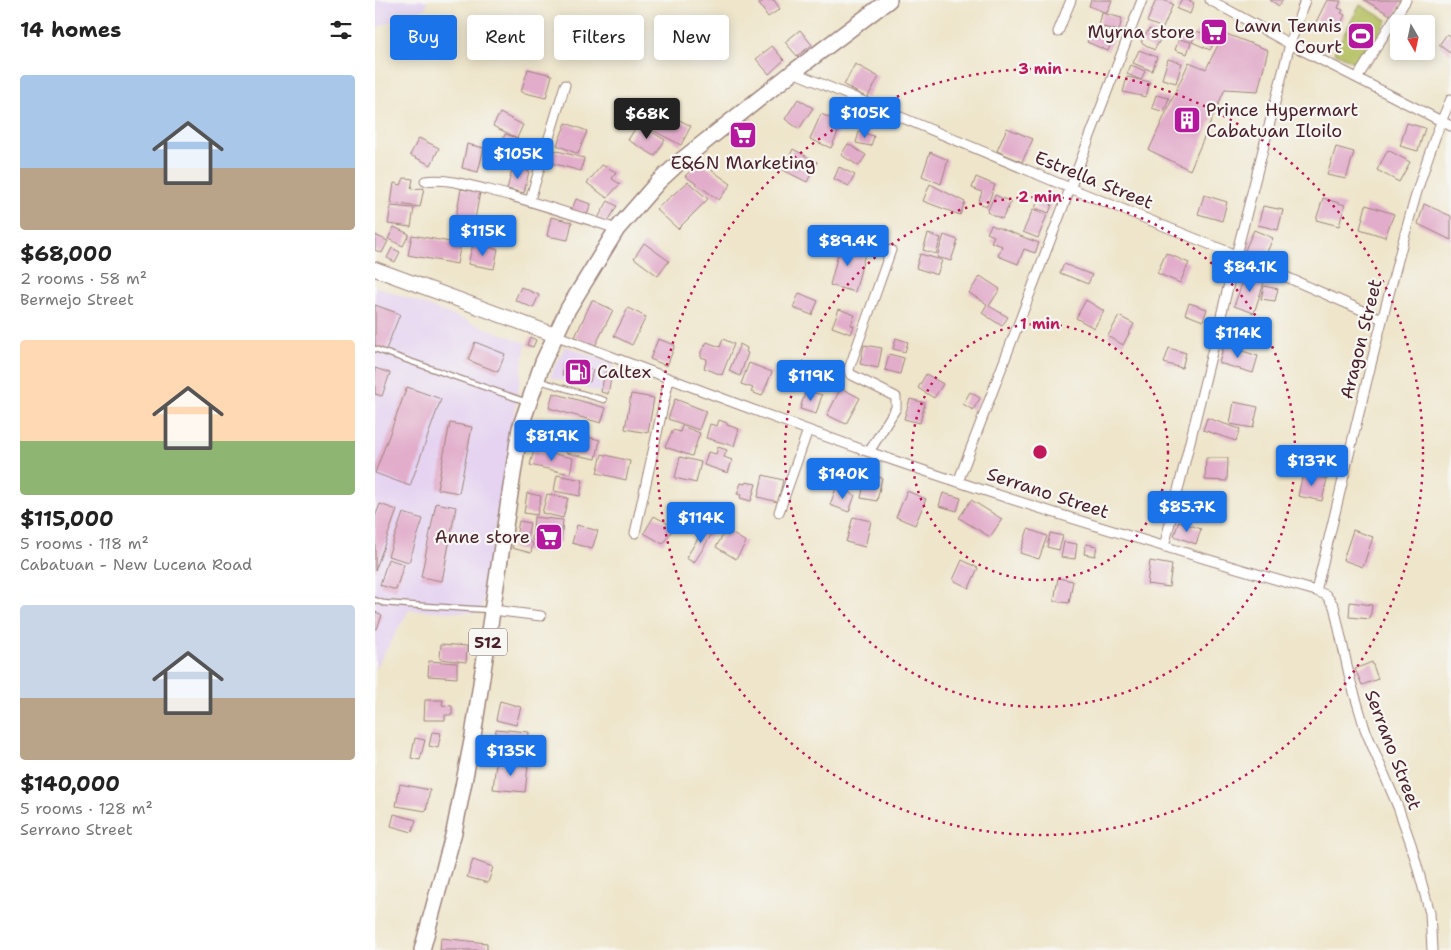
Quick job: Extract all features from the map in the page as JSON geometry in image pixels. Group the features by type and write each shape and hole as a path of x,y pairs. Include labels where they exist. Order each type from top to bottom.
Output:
{"main road":[{"name":"512","path":"422,950 454,832 480,700 515,454 528,403 555,335 586,277 617,229 658,182 683,159 793,72 889,0"},
{"path":"375,269 555,335"}],"street":[{"path":"1058,32 1071,0"},
{"path":"958,482 1142,0"},
{"path":"1210,0 1451,126"},
{"path":"1164,547 1236,255 1291,44 1305,0"},
{"path":"1357,78 1405,0"},
{"name":"Estrella Street","path":"793,72 1236,255 1383,319"},
{"path":"530,200 565,85"},
{"name":"Aragon Street","path":"1316,591 1409,219 1441,120 1451,99"},
{"path":"425,181 435,179 459,182 530,200 617,229"},
{"path":"869,452 896,408 896,398 850,374 849,369 891,250"},
{"name":"Serrano Street","path":"555,335 869,452 1164,547 1326,595 1334,606 1350,679 1365,729 1398,807 1411,844 1430,913 1432,950"},
{"path":"635,533 669,379"},
{"path":"779,512 808,430"},
{"path":"493,610 541,616"}],"lane":[{"path":"375,350 528,403"},
{"path":"536,380 604,400"},
{"path":"375,600 383,603 493,610"}],"shaded area":[{"path":"375,0 427,0 426,8 408,15 390,15 390,22 375,28"},
{"path":"375,286 526,343 481,613 409,610 375,669"},
{"path":"565,346 614,364 608,395 550,377"}],"green space":[{"name":"Lawn Tennis Court","path":"1360,5 1387,20 1361,66 1334,52"}],"building":[{"path":"765,0 774,0 780,9 768,17 759,4"},
{"path":"1091,0 1112,0 1107,13 1089,6"},
{"path":"1156,0 1163,0 1173,4 1163,28 1147,22"},
{"path":"1181,0 1194,3 1190,14 1177,9"},
{"path":"1270,0 1283,0 1279,6"},
{"path":"1327,0 1341,1 1338,8 1343,10 1341,13 1345,15 1340,26 1329,23 1325,30 1315,24"},
{"path":"1364,0 1403,0 1395,15 1390,15"},
{"path":"1102,13 1122,18 1119,31 1099,26"},
{"path":"1093,29 1113,37 1108,51 1087,42"},
{"path":"1149,29 1162,37 1154,50 1141,42"},
{"path":"800,30 812,45 797,56 785,42"},
{"path":"1197,31 1216,39 1210,50 1192,42"},
{"name":"Prince Hypermart Cabatuan Iloilo","path":"1224,33 1268,50 1258,91 1225,89 1190,170 1149,150 1189,62 1206,69"},
{"path":"1447,34 1451,36 1450,53 1439,45"},
{"path":"1179,39 1191,42 1187,54 1175,50"},
{"path":"772,46 784,60 769,74 756,59"},
{"path":"1139,50 1157,57 1152,71 1133,63"},
{"path":"1168,59 1182,63 1176,83 1162,79"},
{"path":"855,64 879,77 867,98 844,85"},
{"path":"1131,65 1145,71 1141,80 1127,74"},
{"path":"528,69 552,75 546,98 521,92"},
{"path":"1127,77 1150,82 1146,97 1123,92"},
{"path":"1156,95 1169,98 1164,112 1152,108"},
{"path":"798,99 813,108 799,129 785,119"},
{"path":"662,111 691,126 681,145 652,130"},
{"path":"500,113 523,125 517,138 493,126"},
{"path":"821,114 842,123 831,148 810,139"},
{"path":"566,123 587,131 578,154 557,145"},
{"path":"1407,123 1425,128 1418,151 1400,146"},
{"path":"638,124 665,140 655,156 628,140"},
{"path":"1007,128 1033,139 1022,162 997,151"},
{"path":"859,132 874,136 871,146 856,143"},
{"path":"505,134 518,138 513,155 499,151"},
{"path":"419,138 439,148 431,165 410,155"},
{"path":"467,144 484,148 478,172 462,168"},
{"path":"848,144 866,155 859,166 841,155"},
{"path":"1336,147 1354,152 1346,179 1327,175"},
{"path":"793,149 817,162 807,182 783,170"},
{"path":"554,150 584,158 581,171 551,163"},
{"path":"1388,150 1410,162 1399,182 1377,170"},
{"path":"930,152 948,160 941,184 922,176"},
{"path":"700,162 731,184 719,200 685,176"},
{"path":"602,165 616,172 612,179 620,184 607,198 587,183"},
{"path":"513,167 529,171 524,193 507,189"},
{"path":"839,167 855,175 849,186 834,179"},
{"path":"976,177 995,185 987,206 978,203 982,192 972,188"},
{"path":"404,178 413,179 411,189 424,188 420,207 391,203 394,183 401,185"},
{"path":"688,182 708,199 678,229 656,209"},
{"path":"930,184 965,202 960,215 923,201"},
{"path":"461,189 480,192 474,225 455,221"},
{"path":"995,195 1011,202 1002,219 987,212"},
{"path":"1204,195 1227,202 1222,221 1198,214"},
{"path":"1323,198 1345,205 1339,226 1316,220"},
{"path":"576,199 591,204 587,215 572,209"},
{"path":"1039,199 1052,204 1049,213 1035,208"},
{"path":"608,201 617,206 607,223 598,218"},
{"path":"1424,204 1451,216 1451,240 1418,224"},
{"path":"1366,205 1394,214 1385,237 1360,229"},
{"path":"391,206 414,208 411,227 388,224"},
{"path":"1263,206 1283,210 1278,230 1258,225"},
{"path":"1033,209 1047,215 1038,238 1023,232"},
{"path":"551,217 572,222 568,240 547,236"},
{"path":"991,225 1039,243 1035,253 1024,249 1018,264 998,256 1002,246 991,242 994,236 987,233"},
{"path":"394,227 409,234 403,246 388,239"},
{"path":"1254,230 1273,238 1264,259 1245,250"},
{"path":"928,234 941,238 936,254 923,250"},
{"path":"375,235 388,241 382,253 375,250"},
{"path":"412,235 461,244 457,264 408,255"},
{"path":"944,235 958,240 951,261 937,257"},
{"path":"644,243 669,261 658,276 634,258"},
{"path":"841,243 866,250 855,292 830,285"},
{"path":"473,244 498,249 494,269 468,264"},
{"path":"392,248 400,252 395,262 387,258"},
{"path":"1166,253 1189,263 1180,283 1157,273"},
{"path":"920,254 942,260 937,275 916,268"},
{"path":"1064,264 1092,275 1088,284 1060,273"},
{"path":"1246,273 1265,279 1254,313 1234,306"},
{"path":"980,276 1000,289 989,306 1008,317 1002,326 982,313 987,304 969,293"},
{"path":"1264,286 1278,289 1275,301 1261,299"},
{"path":"521,287 539,295 533,308 515,300"},
{"path":"799,293 818,301 812,315 793,308"},
{"path":"592,300 613,310 595,346 575,337"},
{"path":"1086,300 1104,311 1094,328 1076,318"},
{"path":"1189,303 1207,309 1203,321 1185,314"},
{"path":"375,305 400,314 385,352 375,348"},
{"path":"628,308 646,317 632,345 614,336"},
{"path":"839,309 855,315 851,325 854,326 851,334 832,327"},
{"path":"1119,316 1134,324 1123,345 1108,336"},
{"path":"530,337 536,340 533,347 527,345"},
{"path":"896,338 908,342 905,352 893,349"},
{"path":"658,339 675,345 667,366 650,359"},
{"path":"723,339 734,344 722,375 704,368 707,359 701,357 701,352 707,342 720,347"},
{"path":"475,342 505,354 498,372 468,360"},
{"path":"740,344 747,348 746,352 748,353 740,376 729,371"},
{"path":"864,345 882,348 878,368 860,364"},
{"path":"1224,345 1258,356 1253,373 1219,363"},
{"path":"1169,348 1186,353 1182,368 1164,363"},
{"path":"889,354 904,358 900,374 885,370"},
{"name":"Caltex","path":"565,362 593,370 590,382 562,375"},
{"path":"749,363 772,372 762,396 751,392 753,388 741,384"},
{"path":"375,368 390,373 382,396 375,394"},
{"path":"605,372 612,374 608,394 601,392"},
{"path":"926,374 943,384 934,398 918,388"},
{"path":"407,387 441,399 410,486 375,473"},
{"path":"841,388 860,398 846,424 827,415"},
{"path":"806,390 822,395 816,414 800,409"},
{"path":"970,392 980,398 973,410 963,404"},
{"path":"553,393 606,408 601,423 549,408"},
{"path":"631,394 654,398 648,433 625,429"},
{"path":"675,399 706,411 699,430 668,419"},
{"path":"910,399 925,403 920,423 904,419"},
{"path":"1234,402 1258,407 1253,428 1230,424"},
{"path":"1207,418 1240,429 1236,441 1203,430"},
{"path":"719,420 739,429 734,446 706,438 710,424 717,426"},
{"path":"450,423 472,427 459,493 437,489"},
{"path":"682,426 700,433 692,456 665,447 673,430 680,432"},
{"path":"540,428 556,432 551,452 535,448"},
{"path":"571,433 600,440 596,459 566,453"},
{"path":"718,447 727,450 724,457 732,460 728,473 704,465 708,452 716,454"},
{"path":"534,450 573,458 570,474 530,465"},
{"path":"602,454 630,461 626,480 597,473"},
{"path":"680,457 701,462 696,483 675,478"},
{"path":"1206,458 1228,458 1227,481 1205,480"},
{"path":"1303,473 1327,479 1322,501 1298,496"},
{"path":"557,475 583,480 580,496 554,491"},
{"path":"763,475 783,480 778,502 758,497"},
{"path":"866,475 882,478 877,501 861,498"},
{"path":"746,482 756,484 751,501 740,498 741,495 737,494 741,483 745,484"},
{"path":"836,488 855,495 849,512 830,505"},
{"path":"907,491 926,499 915,525 896,517"},
{"path":"527,493 541,496 537,515 524,513"},
{"path":"943,493 961,498 957,511 939,506"},
{"path":"547,494 568,498 563,518 542,513"},
{"path":"971,500 1002,519 990,537 959,518"},
{"path":"436,503 456,507 442,581 421,577"},
{"path":"380,504 397,510 375,571 375,517"},
{"path":"403,513 423,519 409,562 388,556"},
{"path":"654,516 674,527 663,544 644,533"},
{"path":"534,517 563,520 561,543 532,540"},
{"path":"853,517 871,521 865,547 846,542"},
{"path":"519,521 530,523 527,539 516,537"},
{"path":"1179,521 1201,529 1196,544 1174,536"},
{"path":"707,524 715,529 694,563 686,558"},
{"path":"577,525 598,531 592,549 572,543"},
{"path":"1028,529 1047,536 1039,559 1020,553"},
{"path":"726,530 746,542 736,559 716,547"},
{"path":"1353,530 1373,537 1363,567 1343,560"},
{"path":"1050,533 1063,536 1059,550 1047,547"},
{"path":"515,538 533,543 531,553 512,548"},
{"path":"1064,542 1077,544 1075,559 1061,557"},
{"path":"1086,544 1097,546 1095,556 1084,554"},
{"path":"388,559 404,564 396,590 380,585"},
{"path":"962,560 978,568 969,588 953,580"},
{"path":"1150,561 1172,565 1169,587 1147,584"},
{"path":"1058,578 1073,581 1069,603 1054,601"},
{"path":"1350,602 1372,605 1370,619 1349,617"},
{"path":"375,612 382,615 377,629 375,628"},
{"path":"441,644 467,646 466,662 440,659"},
{"path":"429,661 457,663 457,678 428,676"},
{"path":"1372,662 1378,679 1362,685 1355,669"},
{"path":"425,700 443,700 442,705 452,706 452,715 445,715 445,720 424,720"},
{"path":"500,701 521,707 516,725 496,720"},
{"path":"496,729 529,732 527,756 494,752"},
{"path":"432,732 441,733 438,748 429,746"},
{"path":"415,738 425,740 420,760 411,758"},
{"path":"496,763 528,766 525,792 493,789"},
{"path":"400,784 430,790 426,811 396,806"},
{"path":"394,814 416,820 412,832 391,826"},
{"path":"473,860 493,867 488,883 467,877"},
{"path":"441,938 487,943 487,950 440,950"}],"place":[{"name":"Myrna store","path":"1214,32"},
{"name":"Lawn Tennis Court","path":"1361,36"},
{"name":"Prince Hypermart Cabatuan Iloilo","path":"1187,120"},
{"name":"E&6N Marketing","path":"743,135"},
{"name":"Caltex","path":"578,372"},
{"name":"Anne store","path":"549,537"}]}
